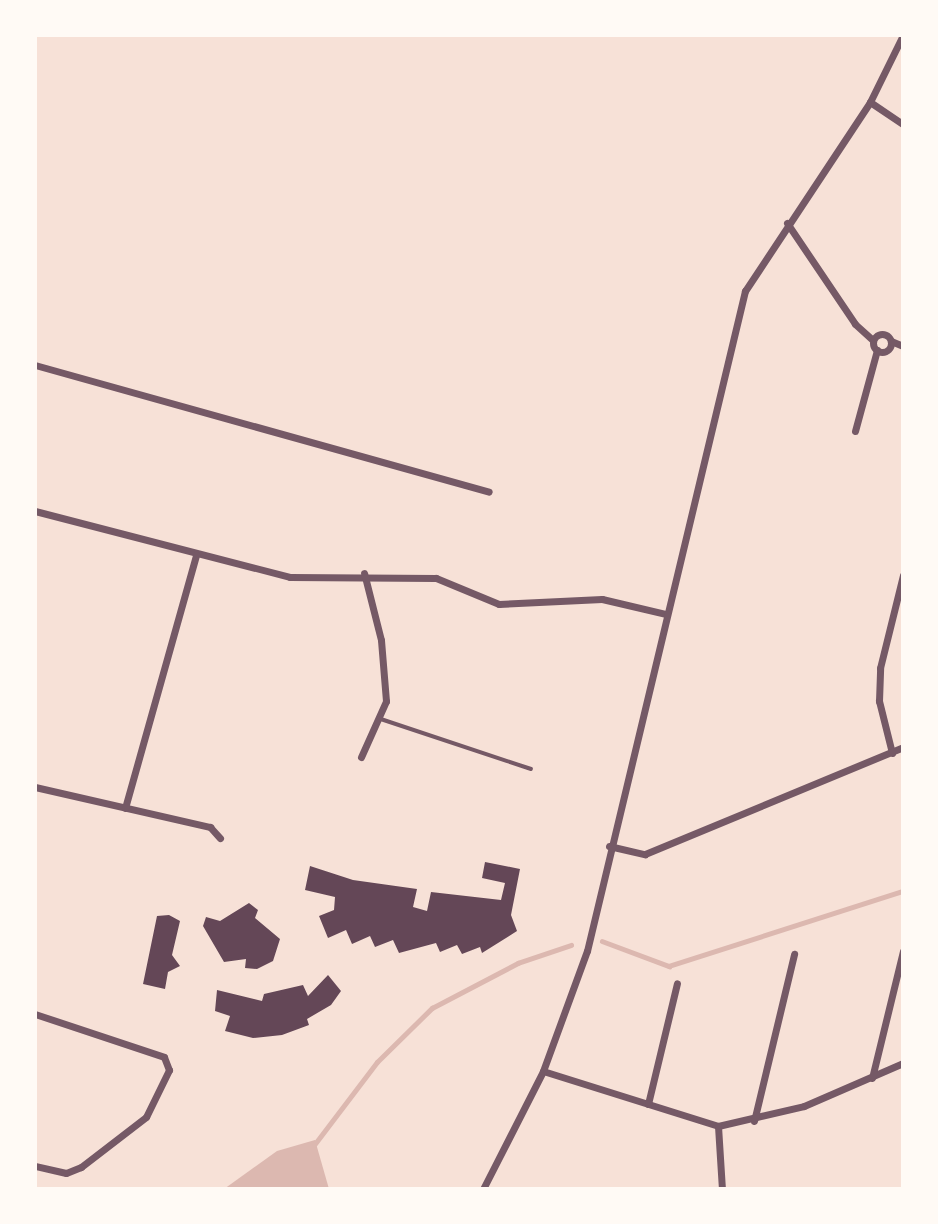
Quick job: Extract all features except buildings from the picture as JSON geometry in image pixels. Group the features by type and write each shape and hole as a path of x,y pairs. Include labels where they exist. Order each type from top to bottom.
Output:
{"street":[{"path":"483,1189 543,1071 587,951 609,846 731,331 745,291 787,223 870,102 903,35"},
{"path":"870,102 903,124"},
{"path":"787,223 855,324 873,340 877,350 855,431"},
{"path":"873,340 882,334 903,346"},
{"path":"877,350 888,350 891,341"},
{"path":"35,365 489,492"},
{"path":"35,511 196,555 290,577 364,573 436,578 499,604 602,599 666,614"},
{"path":"125,808 196,555"},
{"path":"361,757 382,719 386,676 364,573"},
{"path":"892,753 879,701 880,668 903,575"},
{"path":"609,846 645,853 903,747"},
{"path":"35,787 211,828 220,838"},
{"path":"872,1078 903,951"},
{"path":"754,1121 794,954"},
{"path":"648,1104 677,983"},
{"path":"35,1014 164,1057 169,1070 151,1111 81,1167 66,1173 35,1166"},
{"path":"543,1071 718,1126 754,1121 872,1078 903,1063"},
{"path":"718,1126 722,1189"}],"lane":[{"path":"382,719 531,769"}],"shaded area":[{"path":"315,1140 329,1189 224,1189 277,1151"}],"waterway":[{"path":"602,941 669,966 903,891"},
{"path":"314,1145 377,1062 432,1008 518,963 571,945"}]}
